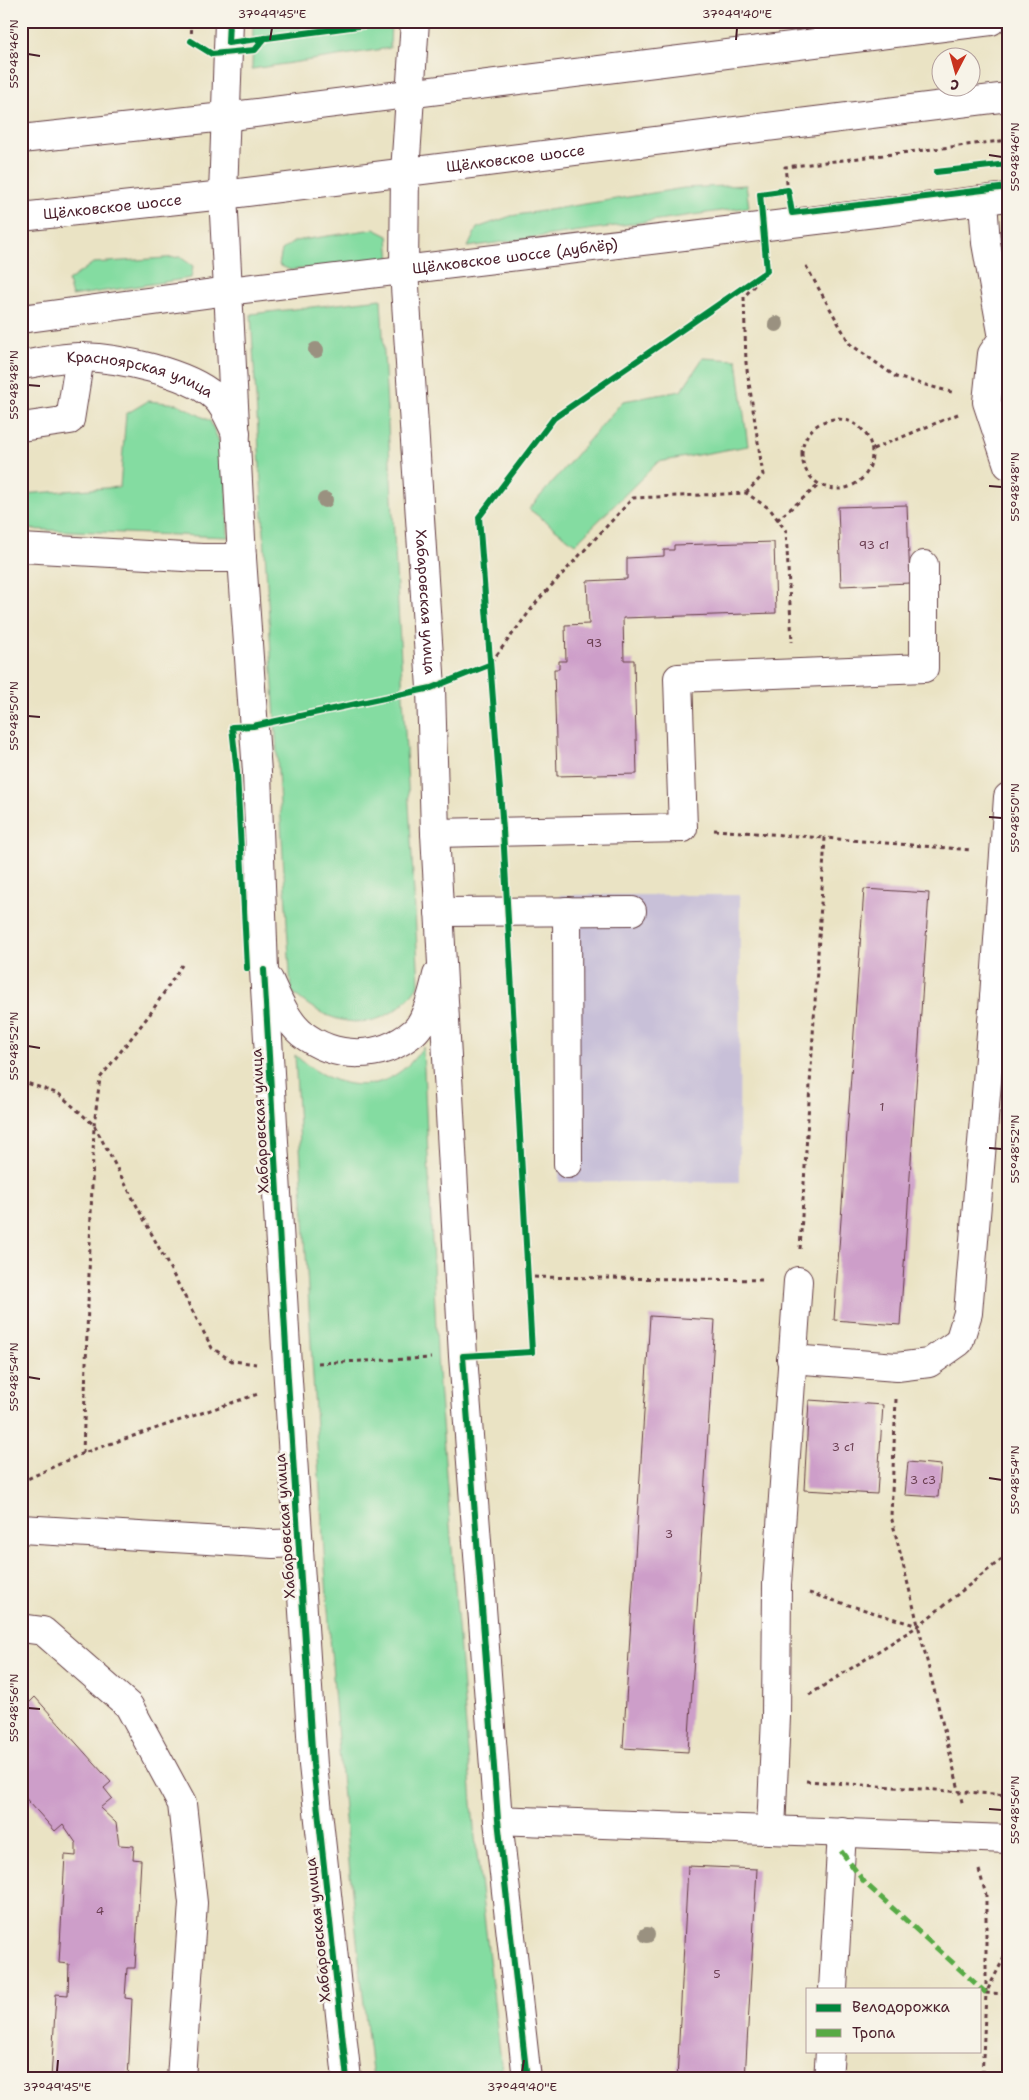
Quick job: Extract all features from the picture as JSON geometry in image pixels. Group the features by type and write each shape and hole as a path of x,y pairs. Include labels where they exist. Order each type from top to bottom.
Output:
{"main road":[{"name":"Хабаровская улица","path":"229,21 224,117 223,195 242,558 253,726 264,970 313,1765 347,2079"},
{"name":"Хабаровская улица","path":"415,21 406,172 404,271 431,688 435,833 463,1356 498,1820 528,2079"},
{"path":"21,139 224,117 991,21"},
{"name":"Щёлковское шоссе","path":"21,217 223,195 1008,98"},
{"path":"995,199 986,243 1005,338 992,354 987,402 1008,465"},
{"name":"Щёлковское шоссе (дублёр)","path":"21,319 995,199"},
{"path":"21,427 70,420 80,357"},
{"name":"Красноярская улица","path":"21,365 80,357 124,361 195,384 216,397 226,411 236,433"},
{"path":"21,548 202,558 242,558"},
{"path":"435,833 683,828 678,678 924,668 924,565"},
{"path":"791,1359 897,1367 929,1363 959,1342 968,1313 1001,997 1004,852 1008,797"},
{"path":"567,911 568,1164"},
{"path":"439,912 632,911"},
{"path":"264,970 282,1008 300,1032 327,1048 357,1055 386,1048 416,1031 431,999 442,957"},
{"path":"771,1830 776,1717 777,1584 791,1359 798,1281"},
{"path":"21,1529 273,1544 299,1543"},
{"path":"21,1628 43,1631 129,1706 182,1804 194,1902 181,2079"},
{"path":"498,1820 1008,1839"},
{"path":"834,1988 842,1832"},
{"path":"828,2079 830,2052"}],"path":[{"path":"192,21 191,40 212,54 227,53"},
{"path":"788,190 785,167 1008,140"},
{"path":"806,266 850,344 896,377 987,402"},
{"path":"746,493 763,474 746,363 744,298 766,271"},
{"path":"873,449 987,402"},
{"path":"847,418 864,430 873,449 872,464 864,478 850,487 835,489 820,485 805,470 801,449 809,431 826,419 847,418"},
{"path":"777,520 820,485"},
{"path":"489,665 539,599 633,498 746,493 770,509 786,530 791,606 792,672"},
{"path":"253,726 431,688"},
{"path":"683,828 1004,852"},
{"path":"526,1277 798,1281 825,838"},
{"path":"83,1453 94,1125 100,1078 150,1014 182,965"},
{"path":"21,1081 59,1094 94,1125 212,1348 232,1361 264,1365"},
{"path":"312,1364 437,1358"},
{"path":"897,1367 891,1516 986,1895 986,1993 982,2079"},
{"path":"21,1482 83,1453 265,1392"},
{"path":"776,1717 918,1626 1008,1554"},
{"path":"777,1584 918,1626"},
{"path":"773,1779 1008,1795"},
{"path":"986,1993 1008,1950"},
{"path":"986,1993 1008,1994"}],"shaded area":[{"path":"560,895 740,895 739,1182 559,1182"}],"green space":[{"path":"253,21 391,21 390,48 252,69"},
{"path":"746,185 749,207 468,247 477,228 511,216 684,188"},
{"path":"374,229 388,236 390,262 290,270 279,265 282,250 295,241"},
{"path":"180,257 193,266 191,278 72,296 68,281 93,263"},
{"path":"381,299 419,984 405,1001 391,1013 375,1020 358,1022 341,1020 324,1014 307,1004 291,991 251,314"},
{"path":"703,358 737,360 748,446 658,462 575,544 529,509 623,401 681,391"},
{"path":"148,401 178,404 210,421 226,457 228,537 21,529 21,494 120,487 126,414"},
{"path":"423,1047 438,1372 474,1828 503,2079 373,2079 345,1824 334,1695 295,1055 311,1068 328,1077 345,1083 362,1085 394,1076 409,1064"}],"building":[{"path":"907,505 910,583 841,586 838,507"},
{"path":"774,542 776,613 623,618 624,660 634,660 637,774 557,776 554,669 559,669 559,661 566,661 565,625 589,624 587,581 627,579 627,558 664,556 664,550 674,550 674,545"},
{"path":"864,889 929,893 900,1325 834,1320"},
{"path":"650,1316 715,1320 688,1752 623,1748"},
{"path":"809,1400 883,1405 877,1494 804,1490"},
{"path":"908,1462 941,1465 938,1497 905,1495"},
{"path":"21,1696 28,1704 35,1697 111,1782 104,1788 112,1798 100,1808 116,1823 119,1845 134,1846 133,1859 141,1860 135,1968 127,1968 125,1998 132,1999 128,2079 51,2079 56,1994 68,1995 69,1964 59,1963 65,1855 76,1856 76,1843 63,1824 55,1831 21,1793"},
{"path":"688,1866 757,1869 745,2079 677,2079"}],"marked path":[{"path":"841,1851 865,1883 980,1988"},
{"path":"982,1989 986,1993"}],"cycle path":[{"path":"229,21 228,43 374,24 374,21"},
{"path":"191,41 212,54 255,50 265,38"},
{"path":"936,172 1008,164"},
{"path":"527,2079 498,1820 463,1356 532,1352 503,830 479,517 554,418 767,271 760,194 788,190 792,213 1008,187"},
{"path":"247,968 237,773 232,727 253,726 431,688 489,665"},
{"path":"264,970 313,1765 347,2079"}]}
